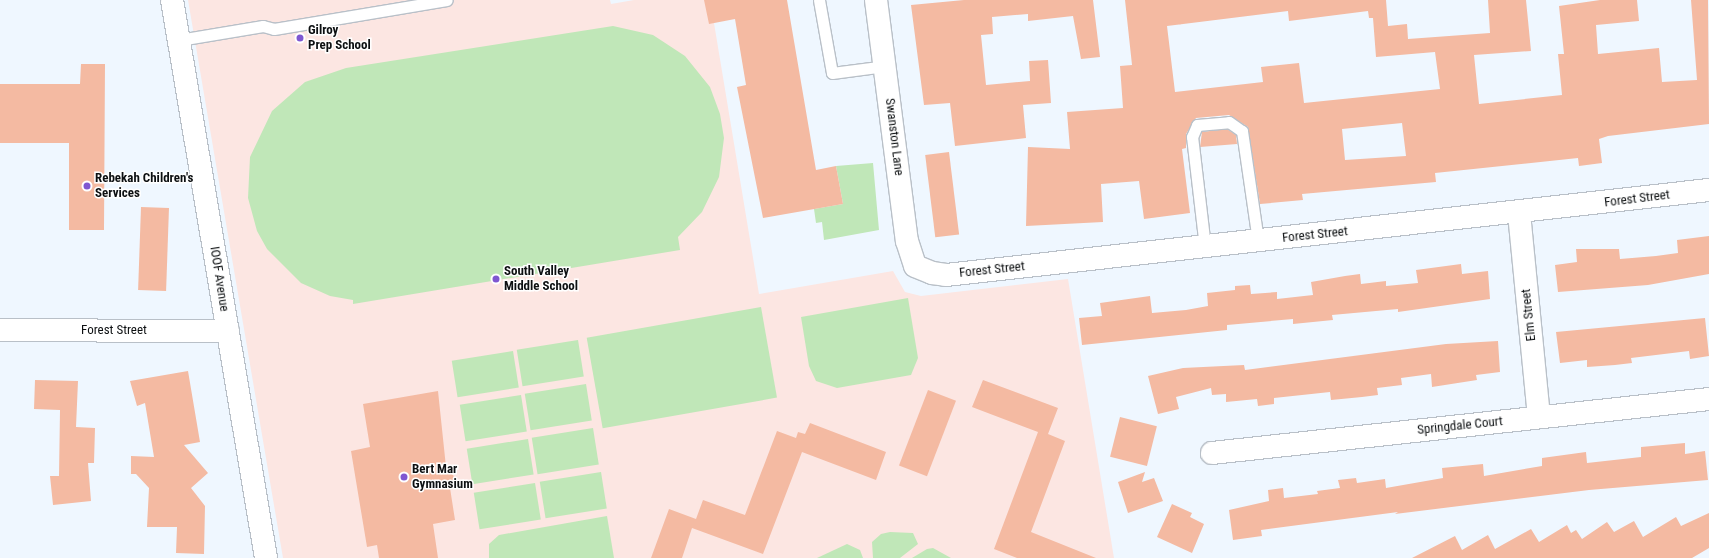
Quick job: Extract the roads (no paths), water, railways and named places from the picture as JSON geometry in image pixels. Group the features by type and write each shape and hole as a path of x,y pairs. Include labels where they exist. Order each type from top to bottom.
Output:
{"street":[{"name":"IOOF Avenue","path":"172,0 266,558"},
{"name":"Swanston Lane","path":"876,0 907,241 913,261 920,269"},
{"name":"Forest Street","path":"920,269 946,275 1709,190"},
{"name":"Elm Street","path":"1519,212 1539,417"},
{"name":"Forest Street","path":"0,330 228,331"},
{"name":"Springdale Court","path":"1212,453 1709,399"}],"lane":[{"path":"179,40 263,26 274,28 447,0"},
{"path":"819,0 832,73 885,66"},
{"path":"1205,247 1192,137 1197,125 1229,122 1242,131 1258,241"}],"place":[{"name":"Gilroy Prep School","path":"300,38"},
{"name":"Rebekah Children's Services","path":"87,186"},
{"name":"South Valley Middle School","path":"496,279"},
{"name":"Bert Mar Gymnasium","path":"404,477"}]}
